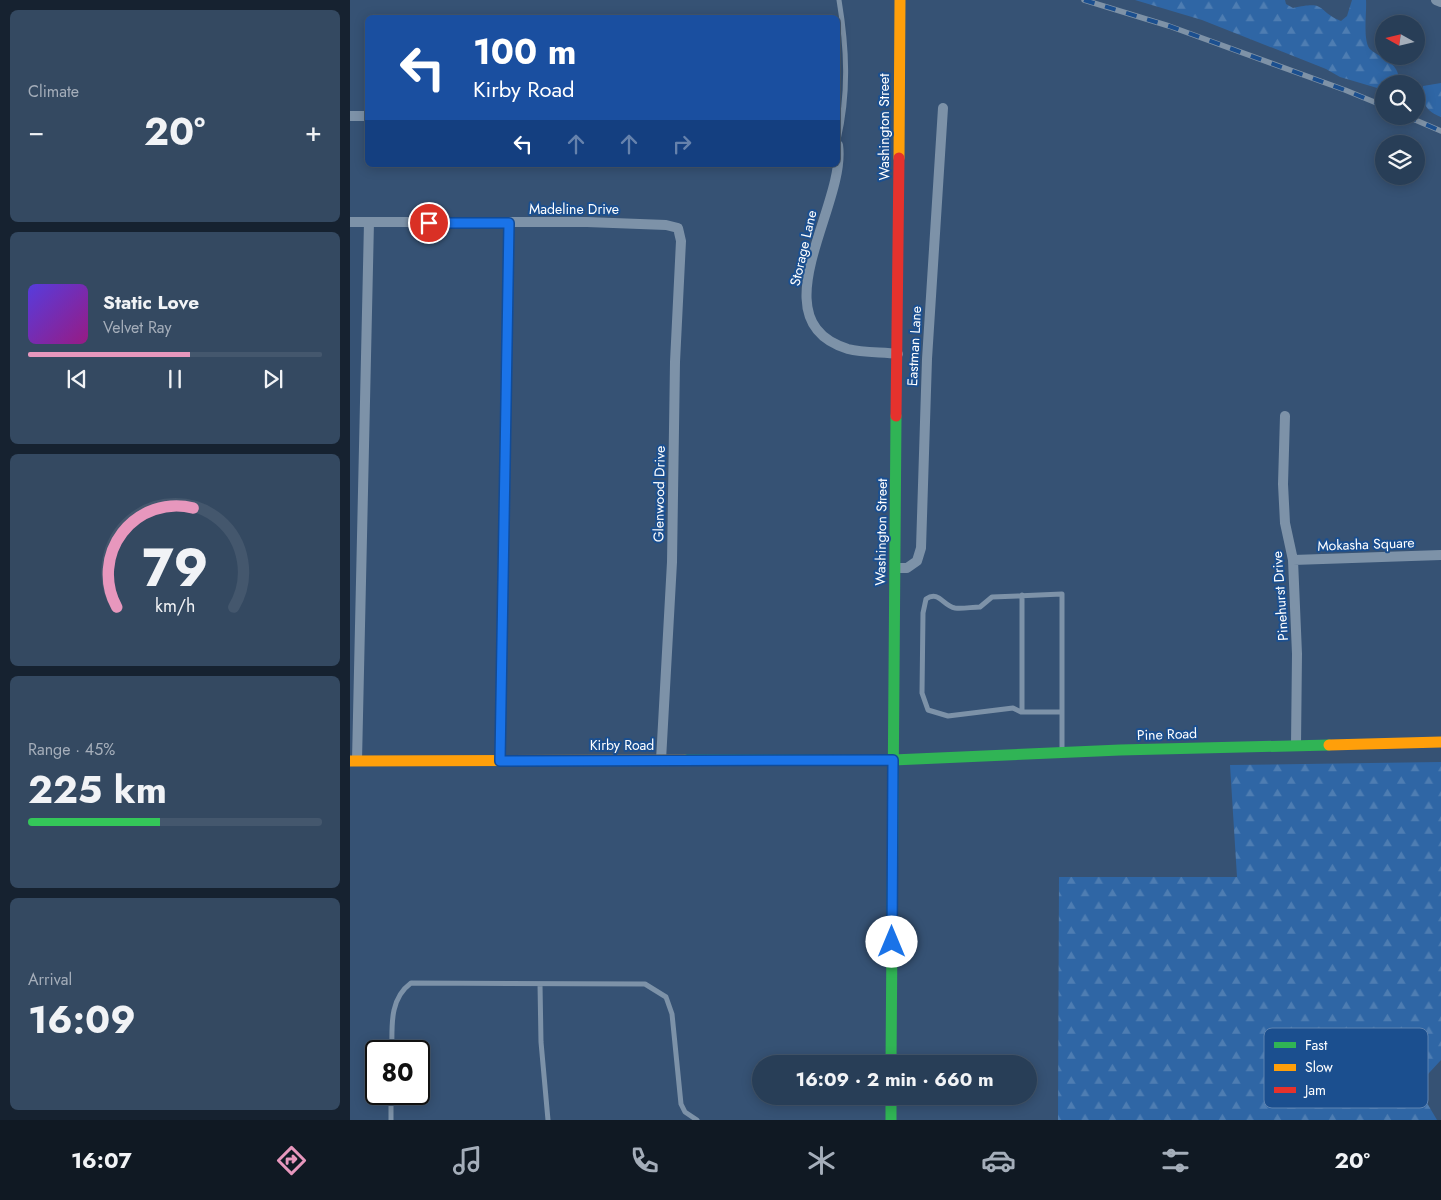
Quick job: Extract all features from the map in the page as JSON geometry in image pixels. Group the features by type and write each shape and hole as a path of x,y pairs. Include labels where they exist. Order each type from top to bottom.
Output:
{"main road":[{"name":"Washington Street","path":"891,1055 900,0"},
{"name":"Pine Road","path":"893,760 1296,745 1441,742"},
{"name":"Kirby Road","path":"354,761 893,760"},
{"path":"891,1105 891,1120"}],"street":[{"path":"1436,0 1441,2"},
{"name":"Eastman Lane","path":"896,568 907,568 917,561 921,548 927,359 943,108"},
{"path":"350,116 365,116"},
{"name":"Storage Lane","path":"838,167 812,261 806,294 807,311 814,327 827,340 849,349 898,354"},
{"name":"Madeline Drive","path":"350,222 597,222 666,225 678,228"},
{"path":"354,761 369,222"},
{"path":"500,761 509,223"},
{"name":"Glenwood Drive","path":"661,760 672,562 675,362 681,242 678,228"},
{"name":"Pinehurst Drive","path":"1286,416 1282,484 1285,523 1293,560 1298,654 1296,745"},
{"name":"Mokasha Square","path":"1293,560 1441,555"}],"lane":[{"path":"839,0 846,60 846,94 840,128"},
{"path":"1062,712 1022,712 1013,708 948,716 928,710 922,693 923,613 926,599 934,596 939,597 953,608 980,608 992,597 1062,594 1062,712 1062,753"},
{"path":"1022,595 1022,712"},
{"path":"393,1040 394,1008 403,989 411,983 645,984 666,997 672,1014 681,1104 685,1112 697,1120"},
{"path":"540,984 540,1042 548,1120"},
{"path":"391,1105 391,1120"}],"green space":[{"path":"1135,0 1285,0 1286,4 1293,8 1317,6 1341,21 1347,16 1352,0 1366,0 1366,34 1368,46 1375,53 1375,65 1393,65 1398,75 1375,75 1375,87 1340,77 1326,69 1202,20"},
{"path":"1441,83 1441,117 1431,112 1426,106 1425,86"},
{"path":"1441,762 1441,1060 1428,1074 1428,1028 1264,1028 1264,1108 1428,1108 1428,1105 1437,1120 1058,1120 1059,877 1237,877 1230,765"}],"railway":[{"path":"1084,0 1169,26 1375,102"},
{"path":"1425,124 1441,131"}],"traffic: fast":[{"path":"891,1055 896,416"},
{"path":"685,760 893,760 1120,750 1329,745"},
{"path":"891,1105 891,1120"}],"traffic: slow":[{"path":"899,158 900,0"},
{"path":"1329,745 1441,742"},
{"path":"350,761 685,760"}],"traffic: jam":[{"path":"896,416 899,158"}],"route":[{"path":"429,223 509,223 500,761 893,760 892,942"}]}
